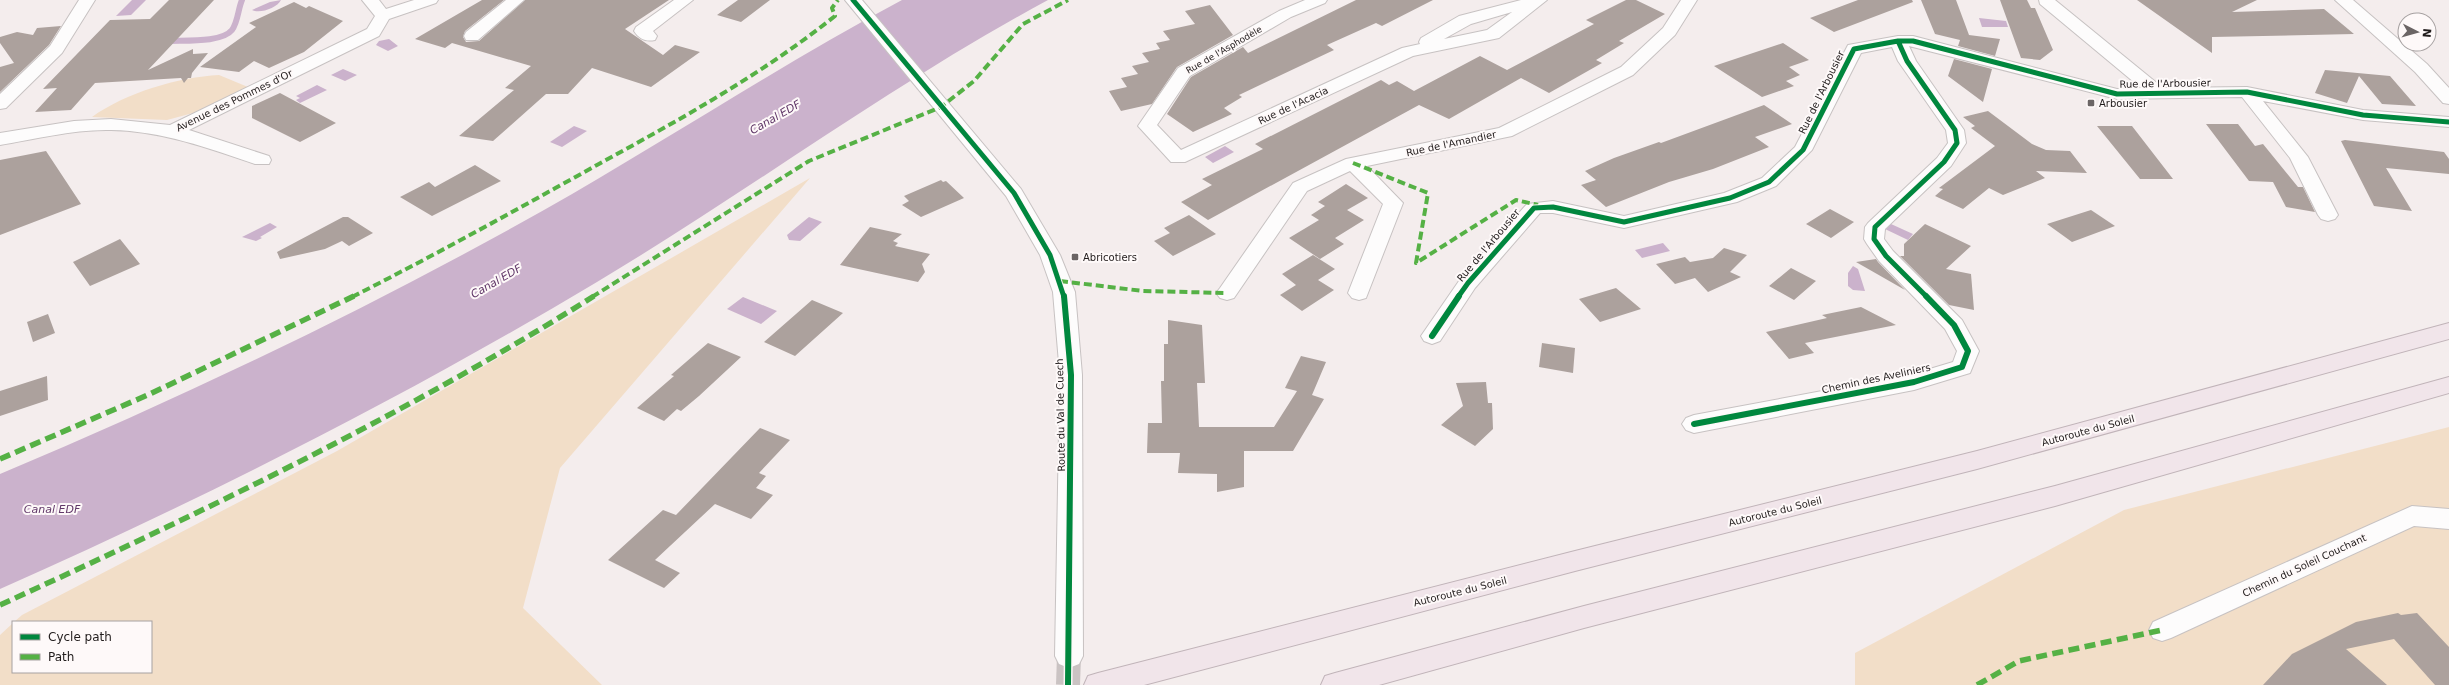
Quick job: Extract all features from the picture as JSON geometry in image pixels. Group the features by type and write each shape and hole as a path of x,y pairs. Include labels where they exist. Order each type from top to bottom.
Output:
{"highway":[{"name":"Autoroute du Soleil","path":"1098,685 1977,460 2449,331"},
{"path":"1335,685 1584,617 2055,496 2449,385"}],"street":[{"path":"0,104 56,49 87,0"},
{"path":"370,0 383,16 430,0"},
{"path":"472,36 516,0"},
{"path":"649,36 642,31 685,0"},
{"name":"Route du Val de Cuech","path":"853,0 931,96 1014,193 1050,256 1064,292 1071,375 1069,656"},
{"name":"Rue de l'Asphodèle","path":"1178,158 1147,126 1184,72 1285,14 1319,0"},
{"name":"Rue de l'Acacia","path":"1178,158 1408,52 1493,34 1538,0"},
{"name":"Rue de l'Amandier","path":"1227,293 1300,187 1353,163 1505,132 1627,71 1669,31 1689,0"},
{"path":"2343,0 2420,68 2449,99"},
{"path":"2046,1 2158,93"},
{"name":"Avenue des Pommes d'Or","path":"0,139 74,127 111,124 173,131 373,32 383,16"},
{"name":"Rue de l'Arbousier","path":"1432,336 1468,283 1534,208 1540,206 1612,222 1624,222 1730,198 1769,182 1803,150 1854,49 1898,41 1913,41 2106,92 2127,95 2158,93 2247,92 2363,115 2449,122"},
{"name":"Chemin des Aveliniers","path":"1694,424 1914,382 1962,366 1968,351 1954,325 1886,256 1874,239 1875,227 1944,162 1957,143 1955,130 1907,61 1898,41"},
{"path":"2247,92 2299,157 2328,215"},
{"path":"173,131 262,160"},
{"path":"1353,163 1393,203 1359,292"},
{"name":"Chemin du Soleil Couchant","path":"2162,630 2412,516 2449,519"}],"shaded area":[{"path":"219,75 248,87 193,113 167,120 92,117 105,108 153,88 187,79"},
{"path":"810,178 560,468 523,608 602,685 0,685 0,635 12,624 12,673 152,673 152,621 15,621 22,615 337,451"},
{"path":"2449,427 2449,685 1855,685 1855,653 2124,510"}],"water":[{"path":"132,0 146,0 131,15 116,16"},
{"path":"281,0 276,6 268,10 252,10 270,2"},
{"name":"Canal EDF","path":"902,0 1048,0 933,67 877,102 654,247 597,282 452,366 378,406 228,482 153,519 0,589 0,474 139,414 276,350 478,247 589,184 811,51"},
{"path":"1979,18 2006,21 2008,27 1982,27"},
{"path":"389,39 398,46 388,51 376,45 379,41"},
{"path":"343,69 357,75 345,81 331,75"},
{"path":"317,85 327,90 300,103 296,100 300,98 296,96"},
{"path":"574,126 587,131 562,147 550,142"},
{"path":"1225,146 1234,152 1213,163 1205,157"},
{"path":"809,217 822,222 800,241 789,240 787,235"},
{"path":"270,223 277,227 256,241 242,237"},
{"path":"1891,224 1913,234 1908,240 1885,229"},
{"path":"1663,243 1670,251 1642,258 1635,250"},
{"path":"1853,266 1858,269 1865,291 1853,290 1848,286 1848,273"},
{"path":"743,297 777,311 761,324 727,309"}],"building":[{"path":"169,0 214,0 148,70 193,49 193,54 208,53 192,73 191,78 188,78 184,83 181,78 95,83 71,110 35,112 57,88 43,89 110,20 150,19"},
{"path":"482,0 504,0 465,31 463,37 466,42 479,41 525,0 669,0 625,29 663,55 675,45 700,52 651,87 592,68 568,94 546,94 493,141 459,136 514,90 505,88 531,66 452,43 445,48 415,39"},
{"path":"738,0 770,0 741,22 717,15"},
{"path":"1356,0 1433,0 1382,26 1376,23 1327,45 1334,50 1239,95 1242,97 1224,108 1232,114 1193,132 1167,114 1191,77 1243,47 1248,53"},
{"path":"1626,0 1636,0 1665,14 1619,41 1624,43 1596,60 1602,63 1549,93 1521,78 1449,119 1419,105 1208,220 1181,202 1212,185 1202,179 1263,149 1255,144 1381,80 1389,85 1397,81 1414,91 1480,56 1507,70 1594,24 1586,20"},
{"path":"1858,0 1912,0 1913,2 1834,32 1810,18"},
{"path":"1921,0 1956,0 1969,35 2000,39 1995,56 1958,46 1960,40 1935,34"},
{"path":"2000,0 2027,0 2031,8 2035,8 2053,50 2040,60 2021,58"},
{"path":"2137,0 2257,0 2232,12 2324,9 2354,34 2212,37 2212,53"},
{"path":"294,2 306,8 309,6 343,21 304,52 269,68 254,61 239,72 200,67 256,27 249,23"},
{"path":"1210,5 1233,35 1177,67 1152,104 1121,111 1109,91 1127,87 1121,78 1138,74 1132,66 1149,62 1142,53 1160,49 1156,43 1170,40 1163,31 1195,24 1185,11"},
{"path":"61,26 49,45 0,92 0,67 14,63 0,43 0,37 17,32 33,35 37,28"},
{"path":"1783,43 1809,60 1789,67 1800,75 1786,81 1794,86 1762,97 1714,66"},
{"path":"1954,59 1992,69 1983,102 1948,76"},
{"path":"2325,70 2390,76 2416,106 2382,104 2359,76 2347,103 2315,93"},
{"path":"280,93 336,123 300,142 252,118 252,106"},
{"path":"1764,105 1792,124 1755,137 1769,147 1713,169 1669,182 1606,207 1581,185 1596,180 1585,171 1614,158 1659,142 1661,143"},
{"path":"1988,111 2032,144 2046,150 2070,151 2087,173 2036,171 2045,178 2003,195 1989,188 1963,209 1935,196 1943,189 1939,188 1995,146 1971,128 1975,126 1963,117"},
{"path":"2206,124 2238,124 2255,146 2263,144 2298,187 2303,187 2315,212 2286,207 2273,182 2249,181"},
{"path":"2097,126 2132,126 2173,179 2140,179"},
{"path":"2345,140 2444,152 2449,159 2449,174 2386,168 2412,211 2374,206 2341,141"},
{"path":"46,151 81,204 0,235 0,160"},
{"path":"475,165 501,181 432,216 400,197 429,182 435,187"},
{"path":"941,180 943,182 946,181 964,198 921,217 902,205 909,201 904,196"},
{"path":"1346,184 1368,198 1347,210 1364,220 1335,238 1344,244 1320,259 1289,238 1319,220 1311,215 1325,206 1318,202"},
{"path":"1830,209 1854,222 1831,238 1806,224"},
{"path":"2091,210 2115,226 2072,242 2047,224"},
{"path":"1189,215 1216,234 1173,256 1154,241 1170,233 1164,228"},
{"path":"343,217 348,217 373,233 349,246 342,241 325,249 280,259 277,252"},
{"path":"1925,224 1971,246 1946,269 1971,274 1974,310 1949,305 1900,256 1904,256 1904,244"},
{"path":"870,227 902,234 893,241 898,243 895,246 930,254 922,264 925,272 918,282 840,265"},
{"path":"120,239 140,264 90,286 73,262"},
{"path":"1724,248 1747,255 1730,272 1741,277 1708,292 1695,278 1675,284 1656,264 1685,257 1690,262 1713,258"},
{"path":"1313,255 1335,269 1318,280 1334,290 1302,311 1280,295 1296,285 1282,274"},
{"path":"1876,259 1878,262 1905,290 1856,262"},
{"path":"1791,268 1816,281 1794,300 1769,286"},
{"path":"1616,288 1641,309 1600,322 1579,299"},
{"path":"812,300 843,313 795,356 764,342"},
{"path":"1861,307 1896,325 1805,343 1814,353 1789,359 1766,332 1827,318 1822,315"},
{"path":"48,314 55,333 33,342 27,322"},
{"path":"1168,320 1202,325 1205,383 1197,383 1199,427 1274,427 1297,391 1285,388 1301,356 1326,362 1312,395 1324,399 1293,451 1244,451 1244,487 1217,492 1217,474 1178,473 1180,453 1147,453 1148,423 1162,423 1161,381 1164,381 1164,344 1168,344"},
{"path":"708,343 741,357 681,411 677,409 664,421 637,408 674,376 671,375"},
{"path":"1542,343 1575,348 1573,373 1539,367"},
{"path":"47,376 48,400 0,416 0,391"},
{"path":"1486,382 1488,403 1492,403 1493,429 1475,446 1441,425 1463,406 1456,383"},
{"path":"760,428 790,440 759,473 766,476 756,488 773,495 751,519 715,504 655,560 680,573 664,588 608,560 663,510 676,515"},
{"path":"2398,613 2401,615 2417,613 2449,647 2449,685 2435,685 2394,639 2346,649 2387,685 2263,685 2292,654 2356,622"}],"waterway":[{"path":"168,41 211,39 227,34 234,27 242,0"}],"tunnel":[{"path":"1068,685 1069,656"}],"marked path":[{"path":"0,459 224,360 370,288 514,212 714,100 777,60 807,39 835,16 832,8 838,0"},
{"path":"0,605 165,529 361,430 537,332 809,161 941,107 974,81 1023,24 1068,0"},
{"path":"1353,163 1428,193 1416,263 1516,200 1538,205"},
{"path":"1060,281 1143,291 1227,293"},
{"path":"1977,685 2019,661 2162,630"}],"cycle path":[{"path":"853,0 1014,193 1050,255 1064,292 1071,375 1068,685"},
{"path":"1432,336 1468,283 1534,208 1553,207 1602,219 1624,222 1730,198 1769,182 1803,150 1854,49 1898,41 1913,41 2117,94 2247,92 2363,115 2449,122"},
{"path":"1694,424 1914,382 1962,367 1968,351 1954,325 1886,256 1874,239 1875,227 1944,162 1957,143 1955,130 1907,61 1898,41"}],"place":[{"name":"Arbousier","path":"2091,103"},
{"name":"Abricotiers","path":"1075,257"}]}
